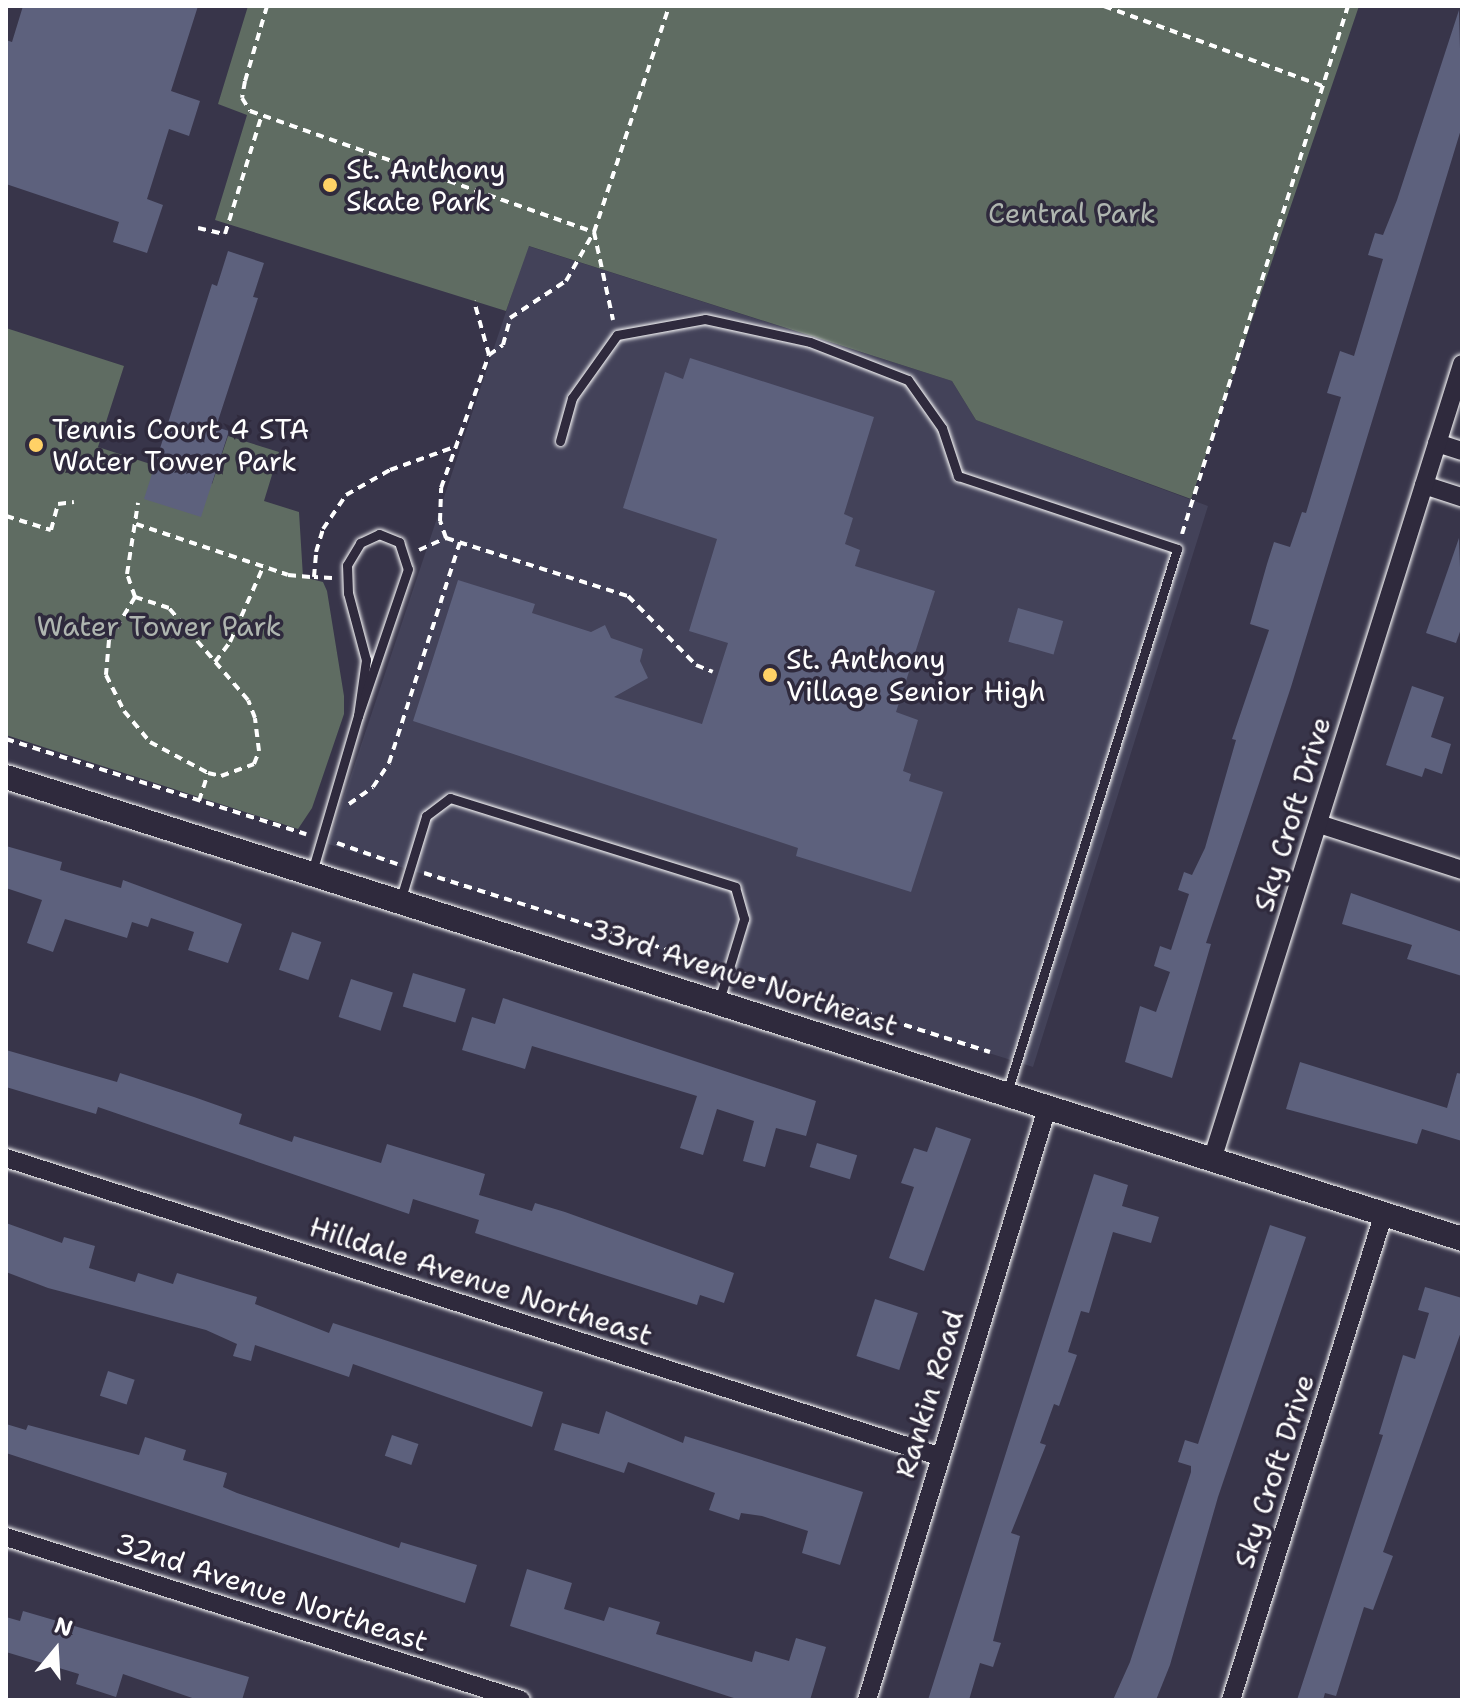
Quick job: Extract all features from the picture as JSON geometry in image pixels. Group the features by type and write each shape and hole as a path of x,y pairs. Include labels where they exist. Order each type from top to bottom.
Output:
{"street":[{"name":"Sky Croft Drive","path":"1212,1160 1462,364"},
{"path":"1437,443 1462,451"},
{"path":"1424,485 1462,497"},
{"name":"33rd Avenue Northeast","path":"6,777 401,898 1462,1239"},
{"path":"1319,824 1462,870"},
{"name":"Rankin Road","path":"867,1700 938,1456 1048,1105"},
{"name":"Hilldale Avenue Northeast","path":"6,1158 938,1456"},
{"name":"Sky Croft Drive","path":"1231,1700 1384,1213"},
{"name":"32nd Avenue Northeast","path":"6,1537 521,1700"}],"lane":[{"path":"560,441 572,398 617,335 705,319 810,342 908,380 942,428 958,476 1177,549 1007,1092"},
{"path":"312,872 358,716 408,569 399,542 379,534 360,543 347,565 347,579 366,660 358,716"},
{"path":"401,898 426,816 450,798 735,887 744,919 719,1001"}],"path":[{"path":"267,6 242,98 261,118 594,232"},
{"path":"489,355 503,345 510,318 566,281 594,232 669,6"},
{"path":"1104,6 1323,86"},
{"path":"1177,549 1348,6"},
{"path":"198,228 225,234 261,118"},
{"path":"594,232 617,335"},
{"path":"446,538 440,521 441,488 489,355 474,301"},
{"path":"314,577 323,529 346,495 390,470 457,446"},
{"path":"6,516 51,530 58,504 74,502"},
{"path":"135,597 127,574 138,503"},
{"path":"136,524 288,575 347,579"},
{"path":"405,556 446,538 628,596 696,665 713,672"},
{"path":"342,815 373,787 389,763 460,542"},
{"path":"215,662 230,642 264,565"},
{"path":"135,597 169,608 248,700 259,751 244,771 208,773 150,742 124,711 106,675 109,640 135,597"},
{"path":"6,739 990,1052"},
{"path":"199,801 208,773"},
{"path":"338,833 342,844"}],"shaded area":[{"name":"St. Anthony Village Senior High","path":"528,246 952,381 976,420 1208,506 1033,1067 328,844"}],"green space":[{"name":"Central Park","path":"248,6 1359,6 1191,499 976,420 952,381 529,246 506,311 215,220 247,115 218,104"},
{"name":"Water Tower Park","path":"6,328 124,366 98,447 212,484 228,436 279,452 264,501 299,512 303,577 323,582 327,591 344,696 344,714 312,808 298,829 6,735"}],"building":[{"path":"23,6 198,6 171,91 200,101 189,136 169,129 147,199 163,205 147,253 113,242 119,222 6,184 6,40 12,42"},
{"path":"1459,10 1462,126 1291,687 1206,943 1211,944 1172,1078 1125,1062 1140,1006 1156,1012 1170,972 1154,966 1160,946 1171,950 1189,894 1178,890 1184,872 1192,875 1205,848 1236,740 1232,739 1269,630 1250,624 1267,564 1274,542 1290,547 1302,512 1306,513 1341,397 1327,393 1340,351 1354,356 1383,259 1368,255 1375,233 1383,235 1397,200"},
{"path":"228,251 264,263 253,297 258,298 216,427 229,431 201,517 144,499 212,284 217,286"},
{"path":"690,358 874,417 844,514 853,518 845,544 860,550 855,566 935,591 896,712 918,720 903,771 911,774 909,781 943,792 911,892 796,856 798,848 413,721 458,580 535,604 532,613 591,632 605,625 611,638 643,649 640,661 648,678 614,697 702,724 728,643 689,631 717,539 623,508 665,372 683,379"},
{"path":"1459,538 1462,626 1456,643 1426,633"},
{"path":"1018,608 1063,621 1054,655 1008,642"},
{"path":"1412,686 1444,697 1431,737 1451,744 1442,774 1425,768 1422,777 1386,765"},
{"path":"6,846 62,862 60,870 121,888 123,880 242,924 228,963 188,950 194,932 151,918 148,927 132,922 127,938 65,919 53,952 27,943 42,900 6,888"},
{"path":"1351,893 1462,932 1462,976 1407,959 1412,945 1342,924"},
{"path":"292,932 321,942 308,980 279,970"},
{"path":"413,973 466,989 455,1023 403,1006"},
{"path":"351,979 393,993 380,1031 339,1017"},
{"path":"503,998 816,1101 806,1136 776,1128 765,1167 743,1161 754,1121 717,1109 703,1155 680,1148 697,1096 532,1046 525,1069 462,1050 472,1017 495,1024"},
{"path":"6,1050 117,1082 120,1073 242,1114 239,1124 292,1142 294,1136 381,1163 387,1144 485,1174 479,1195 532,1211 535,1203 565,1212 734,1273 724,1303 700,1295 697,1305 475,1233 479,1220 413,1199 409,1214 98,1107 96,1114 6,1087"},
{"path":"1300,1062 1447,1108 1457,1073 1462,1074 1462,1141 1422,1129 1417,1144 1286,1109"},
{"path":"936,1127 971,1139 924,1271 889,1258 914,1187 901,1183 914,1148 927,1152"},
{"path":"817,1143 857,1155 850,1179 810,1167"},
{"path":"1094,1174 1128,1185 1122,1206 1159,1217 1151,1243 1113,1232 1089,1313 1081,1311 1068,1352 1077,1355 1059,1406 1054,1404 1040,1443 1046,1445 1011,1533 1020,1536 993,1641 1001,1643 993,1667 980,1663 969,1700 928,1700"},
{"path":"6,1223 62,1243 64,1237 95,1246 89,1268 135,1282 138,1273 173,1284 177,1273 257,1297 255,1304 329,1333 333,1323 543,1392 532,1427 353,1364 349,1377 255,1345 251,1361 233,1356 237,1344 206,1330 48,1288 6,1272"},
{"path":"1270,1225 1306,1237 1218,1497 1170,1665 1156,1700 1113,1700 1130,1662 1191,1472 1191,1466 1178,1462 1185,1440 1198,1444"},
{"path":"1425,1287 1462,1298 1462,1329 1383,1552 1393,1556 1373,1610 1364,1607 1336,1696 1325,1693 1323,1700 1297,1700 1383,1435 1379,1434 1403,1355 1415,1359 1429,1313 1418,1310"},
{"path":"875,1299 918,1313 899,1370 856,1356"},
{"path":"108,1371 135,1380 127,1404 100,1396"},
{"path":"606,1411 683,1443 685,1436 863,1492 840,1565 802,1553 808,1531 762,1516 741,1513 739,1520 709,1510 715,1493 628,1462 624,1473 554,1450 562,1423 599,1434"},
{"path":"6,1424 26,1430 28,1425 139,1455 145,1437 186,1450 183,1460 227,1473 223,1487 237,1493 399,1548 401,1542 477,1565 465,1603 6,1453"},
{"path":"392,1435 418,1444 411,1465 385,1456"},
{"path":"527,1569 572,1583 564,1609 604,1621 609,1607 660,1622 656,1634 752,1662 755,1651 789,1661 796,1638 826,1647 810,1700 740,1700 510,1626"},
{"path":"23,1611 249,1677 242,1700 198,1700 123,1674 116,1697 76,1684 79,1674 6,1652 6,1617 20,1621"}],"place":[{"name":"St. Anthony Skate Park","path":"330,185"},
{"name":"Tennis Court 4 STA Water Tower Park","path":"36,445"},
{"name":"St. Anthony Village Senior High","path":"770,675"}]}
